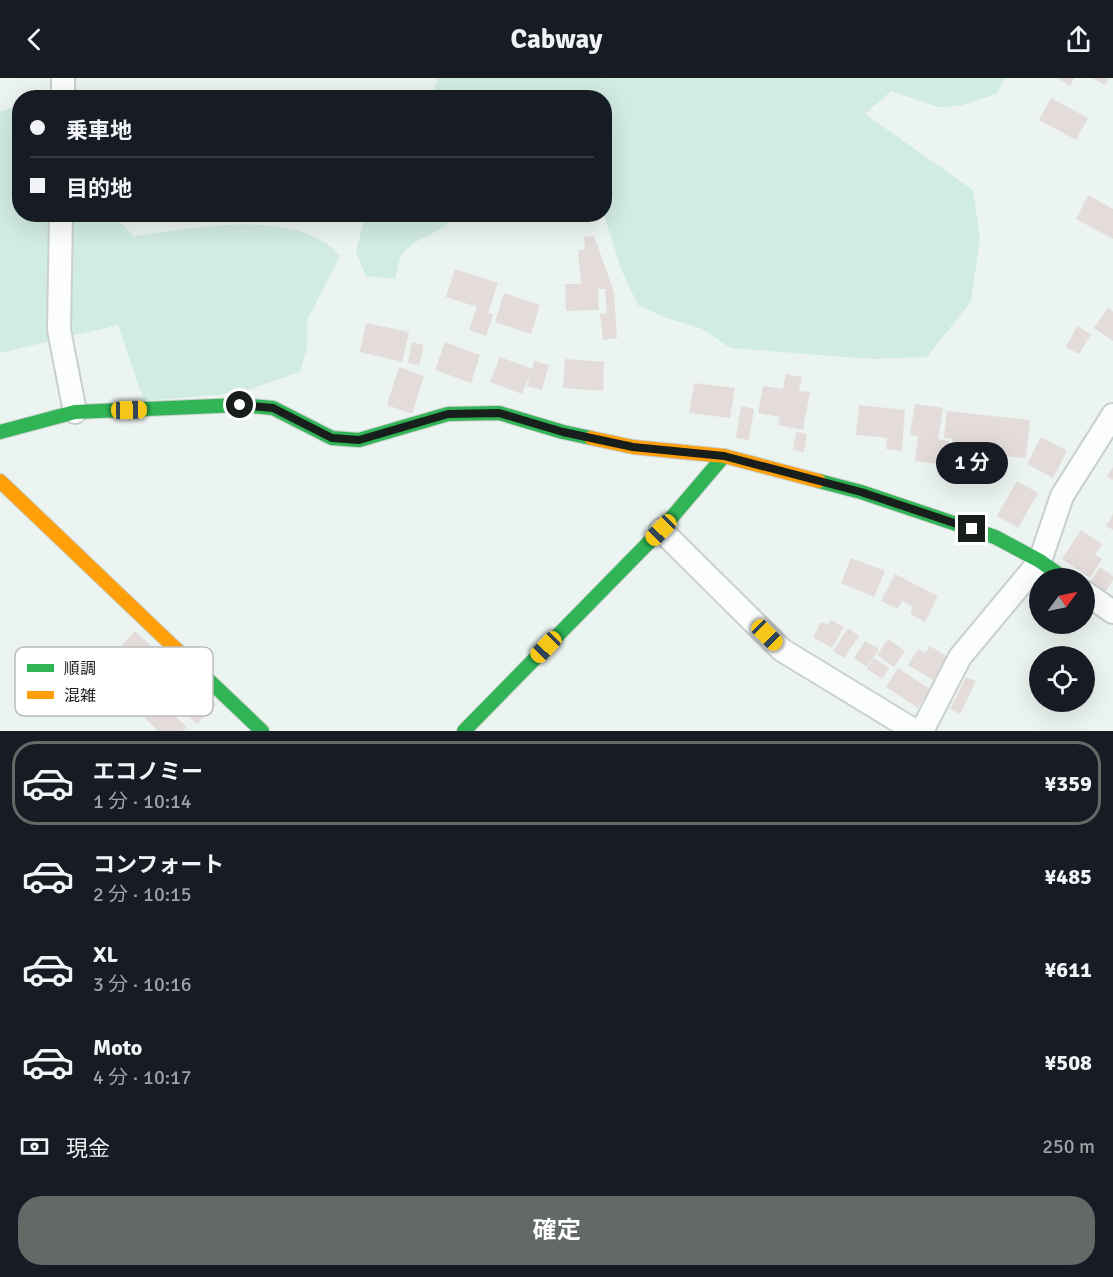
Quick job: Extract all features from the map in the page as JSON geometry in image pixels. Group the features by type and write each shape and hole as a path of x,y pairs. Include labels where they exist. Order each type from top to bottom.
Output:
{"street":[{"path":"61,222 59,330 75,412"},
{"path":"0,432 75,412 240,405 273,408 332,438 359,440 448,414 499,413 563,432 633,447 724,456 884,499 994,537 1050,568"},
{"path":"922,731 960,657 1040,561 1062,496 1113,415"},
{"path":"464,731 661,530 724,456"},
{"path":"0,481 174,647"},
{"path":"661,530 782,650 915,731"},
{"path":"1095,600 1113,612"},
{"path":"213,684 262,731"}],"green space":[{"path":"438,78 1004,78 997,94 959,106 938,107 891,91 865,114 973,190 980,239 971,301 927,357 872,359 731,348 700,328 666,318 638,305 621,269 606,222 612,222 612,90 434,90"},
{"path":"12,108 12,222 120,222 134,236 214,226 271,226 298,231 321,240 340,256 307,320 307,348 300,372 238,393 144,401 118,325 0,353 0,111"},
{"path":"363,222 450,222 408,248 401,257 395,279 366,276 356,252"}],"building":[{"path":"1057,78 1074,78 1070,86"},
{"path":"1092,78 1109,78 1105,85"},
{"path":"1051,98 1088,118 1076,140 1039,120"},
{"path":"1088,195 1113,209 1113,239 1076,219"},
{"path":"594,236 614,292 617,338 603,340 600,314 607,313 605,289 598,289 599,310 566,311 565,284 581,284 578,250 585,250 584,237"},
{"path":"455,269 498,283 488,313 493,314 486,336 469,330 477,307 446,297"},
{"path":"504,293 540,305 531,334 495,322"},
{"path":"1108,308 1113,312 1113,341 1094,328"},
{"path":"366,323 409,332 402,362 360,352"},
{"path":"1077,326 1091,334 1079,354 1066,347"},
{"path":"412,342 424,345 419,365 408,363"},
{"path":"445,342 480,355 471,383 435,370"},
{"path":"500,357 532,369 534,361 549,365 542,390 527,386 530,375 522,394 490,382"},
{"path":"565,359 604,362 603,391 563,388"},
{"path":"399,367 424,376 412,414 387,405"},
{"path":"786,374 802,377 799,391 810,392 803,430 778,425 780,417 758,413 763,386 783,389"},
{"path":"694,383 735,388 730,418 689,413"},
{"path":"915,404 943,408 938,439 949,441 945,465 915,461 918,436 910,435"},
{"path":"859,405 905,410 902,451 886,449 887,438 856,435"},
{"path":"741,406 754,409 749,440 736,438"},
{"path":"947,411 1030,420 1026,458 970,452 969,468 950,466 953,439 944,437"},
{"path":"796,432 807,434 804,452 793,450"},
{"path":"1041,437 1067,451 1053,478 1027,464"},
{"path":"1113,467 1113,480 1107,476"},
{"path":"1017,481 1038,493 1018,528 997,516"},
{"path":"1113,514 1113,530 1106,526"},
{"path":"1081,530 1102,544 1095,555 1102,559 1095,570 1095,568 1075,568 1062,559"},
{"path":"851,558 885,571 874,597 841,583"},
{"path":"1100,567 1113,576 1104,594 1095,588 1095,575"},
{"path":"895,574 938,596 925,622 910,614 913,607 902,601 898,609 881,601"},
{"path":"831,620 844,627 832,648 813,637 821,622 828,625"},
{"path":"848,628 859,636 844,658 833,651"},
{"path":"135,631 152,647 120,647"},
{"path":"888,639 905,651 894,667 877,655"},
{"path":"865,641 879,649 867,667 854,658"},
{"path":"930,646 952,660 938,683 908,665 918,649 925,653"},
{"path":"874,658 889,668 882,679 867,669"},
{"path":"898,668 930,689 918,708 886,687"},
{"path":"966,677 976,681 960,714 950,709"},
{"path":"143,716 176,716 187,727 183,731 158,731"},
{"path":"189,716 205,716 197,724"}],"traffic: fast":[{"path":"0,432 75,412 240,405 273,408 332,438 359,440 448,414 499,413 591,438"},
{"path":"464,731 661,530 724,456"},
{"path":"819,481 861,492 995,537 1050,568"},
{"path":"213,684 262,731"}],"traffic: slow":[{"path":"591,438 633,447 724,456 819,481"},
{"path":"0,481 174,647"}],"route":[{"path":"240,405 273,408 332,438 359,440 448,414 499,413 563,432 633,447 724,456 861,492 972,529"}]}
